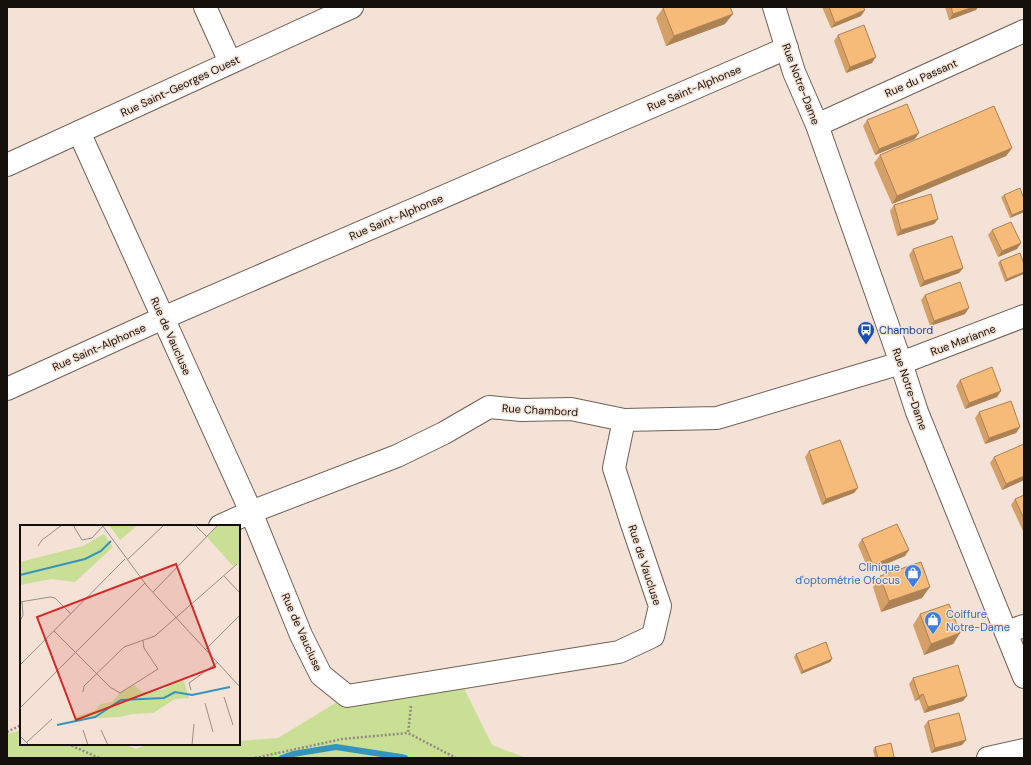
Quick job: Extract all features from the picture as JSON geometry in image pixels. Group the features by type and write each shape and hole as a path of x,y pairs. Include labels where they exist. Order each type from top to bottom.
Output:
{"street":[{"path":"205,7 230,62"},
{"name":"Rue Saint-Georges Ouest","path":"7,164 352,7"},
{"name":"Rue Notre-Dame","path":"774,7 794,72 817,125 917,412 1015,629 1024,677"},
{"name":"Rue du Passant","path":"817,125 1024,31"},
{"name":"Rue Saint-Alphonse","path":"7,389 163,318 787,48"},
{"name":"Rue de Vaucluse","path":"79,132 251,512 301,635 320,675 347,696 619,652 653,636 660,606 614,468 624,420"},
{"name":"Rue Marianne","path":"901,364 1024,316"},
{"name":"Rue Chambord","path":"222,525 251,512 397,456 444,433 489,407 521,410 570,409 624,420 717,418 901,364"},
{"path":"988,758 1024,750"}],"path":[{"path":"408,733 413,685"},
{"path":"7,732 20,726"},
{"path":"255,758 342,739 408,733 456,758"},
{"path":"70,745 99,758"}],"green space":[{"path":"459,678 492,745 526,758 7,758 7,734 20,730 20,745 126,745 136,749 146,745 240,745 240,741 278,738 347,696"}],"building":[{"path":"730,7 733,14 674,36 663,8"},
{"path":"829,7 863,7 865,10 835,23"},
{"path":"951,7 973,7 953,14"},
{"path":"864,25 876,57 850,67 838,35"},
{"path":"907,104 919,133 879,149 867,120"},
{"path":"994,106 1012,148 897,196 880,155"},
{"path":"1020,188 1024,199 1024,210 1012,215 1004,195"},
{"path":"931,194 938,219 901,230 894,205"},
{"path":"1011,222 1021,243 1002,251 992,230"},
{"path":"952,236 963,268 924,281 913,249"},
{"path":"1020,253 1024,264 1024,272 1007,279 1000,261"},
{"path":"960,282 969,308 934,321 925,295"},
{"path":"992,367 1001,391 969,403 960,380"},
{"path":"1011,401 1020,427 989,438 979,412"},
{"path":"840,440 858,488 826,499 809,451"},
{"path":"1024,444 1024,476 1006,484 994,457"},
{"path":"1024,495 1024,519 1015,499"},
{"path":"897,524 909,550 873,565 862,539"},
{"path":"921,562 930,587 889,601 880,576"},
{"path":"949,604 960,633 931,644 920,614"},
{"path":"826,642 832,659 803,671 796,654"},
{"path":"958,665 967,696 928,707 923,694 919,696 913,678"},
{"path":"959,713 966,740 935,748 928,721"},
{"path":"891,743 894,757 878,758 875,747"}],"waterway":[{"path":"282,758 293,754 336,747 405,758"}],"place":[{"name":"Chambord","path":"866,345"},
{"name":"Clinique d'optométrie Ofocus","path":"913,588"},
{"name":"Coiffure Notre-Dame","path":"933,635"}]}
